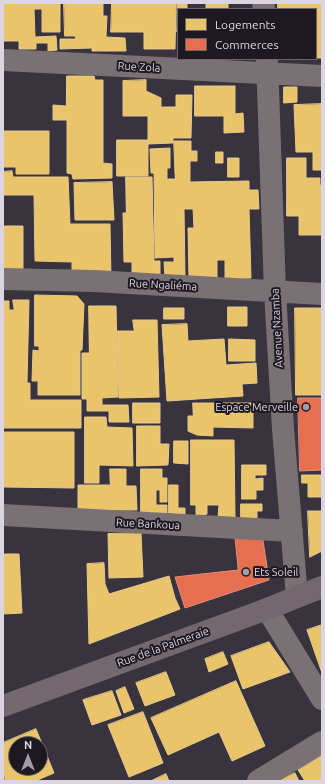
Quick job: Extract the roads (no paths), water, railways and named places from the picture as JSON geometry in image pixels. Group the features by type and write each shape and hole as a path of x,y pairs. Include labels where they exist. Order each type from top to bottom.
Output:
{"main road":[{"name":"Rue de la Palmeraie","path":"3,706 267,609 322,587"}],"street":[{"name":"Rue Zola","path":"3,60 267,66 322,76"},
{"name":"Avenue Nzamba","path":"267,66 275,292 283,429 297,597"},
{"name":"Rue Ngaliéma","path":"3,278 94,281 322,294"},
{"name":"Rue Bankoua","path":"3,515 292,531"},
{"path":"267,609 322,699"},
{"path":"258,781 322,742"}],"place":[{"name":"Espace Merveille","path":"306,407"},
{"name":"Ets Soleil","path":"246,572"}]}
